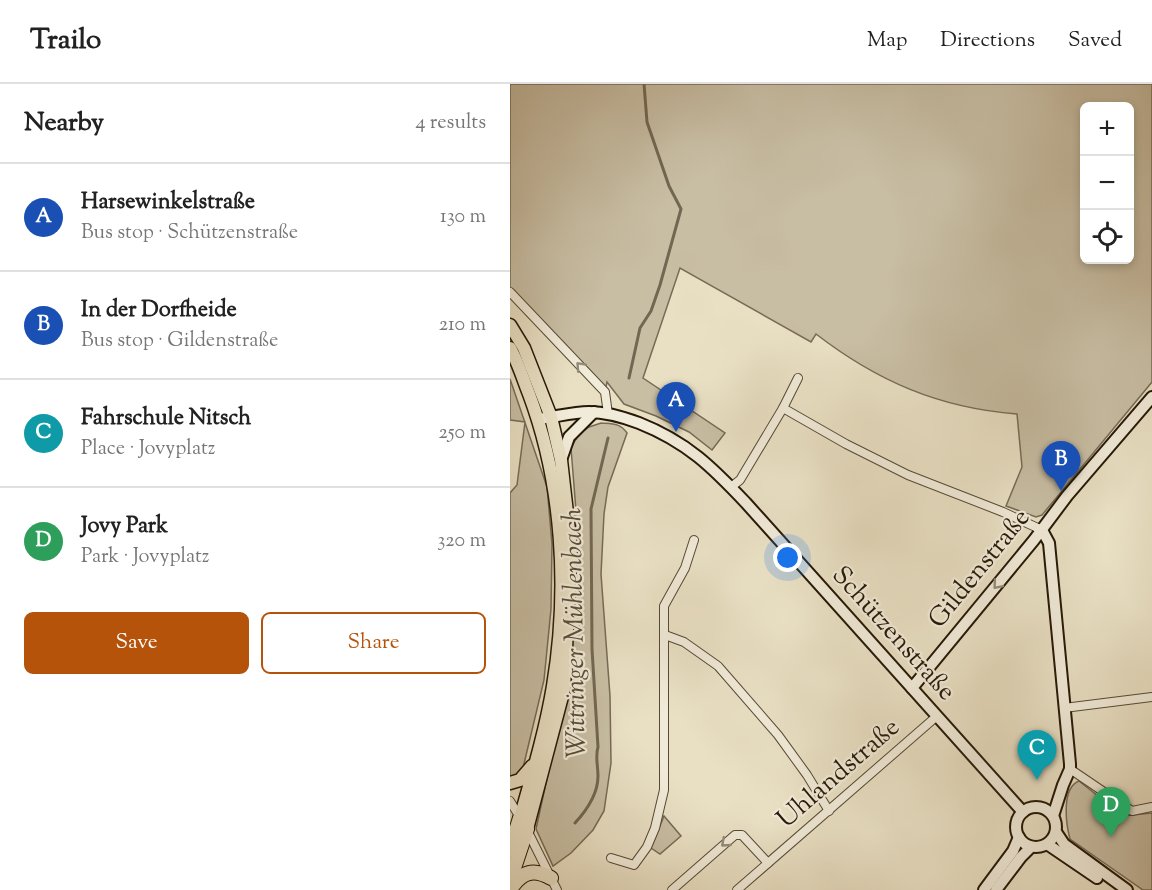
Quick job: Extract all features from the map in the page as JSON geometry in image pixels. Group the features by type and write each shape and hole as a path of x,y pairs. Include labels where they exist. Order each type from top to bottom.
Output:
{"highway":[{"path":"510,850 523,824"},
{"path":"510,880 523,824"},
{"path":"510,890 518,878 529,872 538,872 554,884"}],"main road":[{"path":"510,325 524,348 545,418 561,460 571,548 564,689 523,824"},
{"path":"510,348 545,418 557,509 561,607 553,686 523,824"},
{"name":"Gildenstraße","path":"912,688 1067,496 1152,397"},
{"path":"561,460 569,437 594,412"},
{"name":"Schützenstraße","path":"545,418 568,413 608,414 656,430 706,462 1023,812"},
{"path":"1041,530 1049,543 1070,769 1053,816"},
{"path":"510,783 520,780 535,763"},
{"path":"1042,808 1063,785"},
{"path":"1031,808 1042,808 1053,816 1057,826 1056,832 1042,847 1031,847 1024,844 1019,837 1016,826 1023,812 1031,808"},
{"path":"1056,832 1064,844 1126,890"},
{"path":"984,890 1017,844 1019,837"},
{"path":"1047,844 1114,890"},
{"path":"996,890 1021,856 1031,847"}],"street":[{"path":"510,292 605,392 608,414"},
{"path":"731,487 740,480 798,378"},
{"path":"783,408 846,444 908,475 1003,512 1041,530"},
{"path":"611,858 634,865 647,847 661,806 666,752 664,606 685,568 694,540"},
{"path":"665,635 684,642 724,672 778,735 807,774 829,811"},
{"path":"1064,708 1152,697"},
{"name":"Uhlandstraße","path":"737,890 937,716"},
{"path":"1070,769 1132,811 1152,807"},
{"path":"510,801 554,884"},
{"name":"Uhlandstraße","path":"672,890 735,835 742,835 768,864"}],"shaded area":[{"path":"510,84 1152,84 1152,382 1042,515 1036,517 1006,506 1022,467 1017,414 961,406 910,389 862,365 816,334 811,342 680,268 643,378 725,433 712,450 689,432 624,404 607,382 605,392 510,292"},
{"path":"510,379 525,422 510,420"},
{"path":"525,423 547,487 552,544 551,609 544,680 523,768 516,775 510,776 510,493 517,485"},
{"path":"601,423 619,426 627,433 608,487 604,514 601,574 610,696 611,763 604,811 593,830 571,853 553,866 536,829 556,737 572,625 576,511 571,448 579,434"},
{"path":"1079,781 1123,816 1152,813 1152,890 1143,890 1070,839 1066,816 1067,798 1073,785"},
{"path":"664,816 681,836 660,854 651,848"}],"waterway":[{"name":"Wittringer Mühlenbach","path":"629,378 640,328 651,311 660,285 681,209 669,186 647,122 644,84"},
{"name":"Wittringer Mühlenbach","path":"575,823 591,801 598,782 592,649 591,509 608,438"}],"place":[{"name":"Harsewinkelstraße","path":"676,432"},
{"name":"In der Dorfheide","path":"1061,491"},
{"name":"Fahrschule Nitsch","path":"1037,780"},
{"name":"Jovy Park","path":"1111,837"}]}
